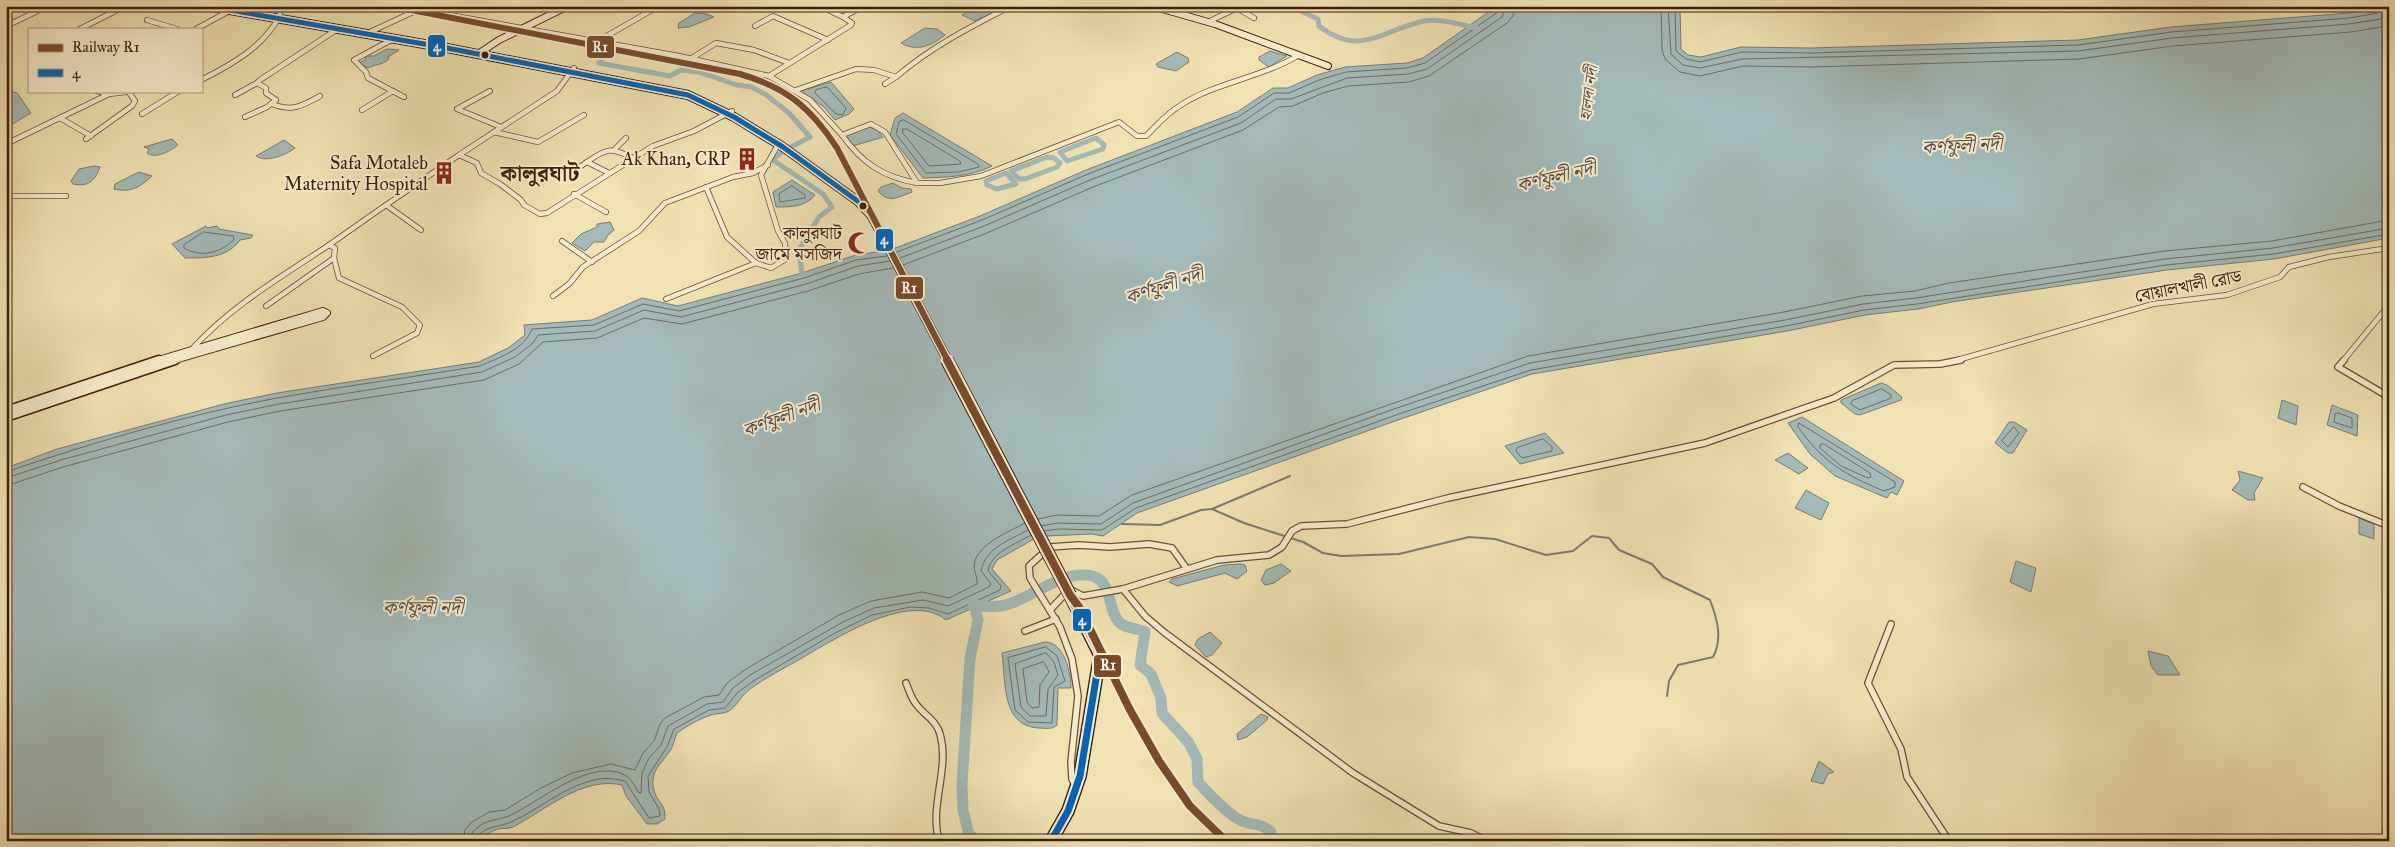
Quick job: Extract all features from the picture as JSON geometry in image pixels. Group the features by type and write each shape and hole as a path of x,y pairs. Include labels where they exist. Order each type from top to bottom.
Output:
{"highway":[{"path":"206,6 279,13 391,40 480,53"},
{"path":"339,28 370,32 572,70 688,96 730,112 859,202 871,215 1100,655 1077,787 1060,828 1051,841"}],"main road":[{"path":"480,53 522,28 568,6"},
{"path":"1152,6 1208,22 1328,66"},
{"path":"6,411 192,349 323,311 327,313 323,317 190,355 6,417"}],"street":[{"path":"6,9 12,6"},
{"path":"6,26 48,6"},
{"path":"82,28 124,6"},
{"path":"399,6 692,58 769,76 796,90 823,110 850,147 871,168 893,180 917,183 952,183 978,178 1079,136 1119,122 1137,136 1146,136 1166,114 1186,102 1271,70 1299,55"},
{"path":"370,32 426,6"},
{"path":"598,41 659,6"},
{"path":"769,76 852,24 843,17 820,6"},
{"path":"843,17 863,6"},
{"path":"885,84 919,57 953,35 1011,6"},
{"path":"1415,6 1420,8"},
{"path":"1208,22 1239,7 1254,18"},
{"path":"198,28 229,8"},
{"path":"202,79 239,58 265,35 279,13"},
{"path":"755,26 773,16 828,40"},
{"path":"148,20 174,28"},
{"path":"235,95 257,83 339,28"},
{"path":"391,40 354,60 366,72 368,78 404,97"},
{"path":"692,58 716,44 754,50 789,63"},
{"path":"796,90 856,69 874,70 896,77"},
{"path":"192,349 207,330 240,305 459,155 557,91 572,70"},
{"path":"245,117 272,104 276,100 266,94 266,88 257,83"},
{"path":"362,110 393,91"},
{"path":"490,91 457,109 501,127"},
{"path":"101,92 109,94"},
{"path":"6,144 109,94 127,92 135,101 134,104 88,138 60,118"},
{"path":"142,114 177,92"},
{"path":"272,104 290,110 320,96"},
{"path":"459,155 477,163 485,176 500,184 524,204 540,214 547,213 652,146 694,131 730,112"},
{"path":"494,132 528,138 538,142 584,115"},
{"path":"842,135 871,124 885,132 917,183"},
{"path":"566,176 602,152 615,149 626,138"},
{"path":"706,187 727,237 756,263 771,268 786,259 785,244 778,231 762,175 782,147"},
{"path":"615,149 633,158"},
{"path":"587,162 609,173"},
{"path":"553,296 569,284 579,271 639,231 665,203 733,176 753,173 768,165"},
{"path":"574,194 606,212"},
{"path":"6,196 66,196"},
{"path":"386,205 421,230"},
{"path":"562,240 592,262"},
{"path":"329,245 335,248 334,258 339,278 402,307 420,325 417,333 374,356"},
{"name":"বোয়ালখালী রোড","path":"1188,569 1226,558 1269,555 1282,547 1296,527 1310,524 1347,524 1448,498 1704,443 1834,398 1888,367 1902,364 1940,364 1961,360 2010,344 2104,320 2153,304 2227,295 2280,278 2289,267 2329,257 2389,248"},
{"path":"266,306 334,258"},
{"path":"666,299 756,263"},
{"path":"2389,305 2338,367 2389,398"},
{"path":"2303,487 2339,506 2389,526"},
{"path":"1050,610 1056,606 1060,596 1067,592 1073,591 1083,596 1097,595 1124,589 1188,569 1175,550 1166,546 1141,544 1110,548 1079,545 1050,547 1029,566 1028,574 1050,610 1056,619 1072,652 1076,675 1077,718 1070,774 1077,787"},
{"path":"1124,589 1145,616 1165,633 1333,759 1430,821 1447,829 1471,833 1487,841"},
{"path":"1025,631 1056,619"},
{"path":"1891,624 1868,683 1902,749 1907,777 1949,841"},
{"path":"906,683 917,706 935,725 940,734 943,760 934,822 939,841"},
{"path":"2386,841 2384,834 2386,830 2389,830"}],"water":[{"path":"977,6 993,6 999,10 975,21 962,15"},
{"name":"কর্ণফুলী নদী","path":"1497,6 1680,6 1681,49 1688,55 1701,57 1741,47 1811,48 2078,40 2171,27 2349,13 2389,7 2389,238 2274,259 2167,270 1952,302 1918,309 1865,315 1787,331 1532,374 1137,513 1103,536 1092,534 1046,536 1034,539 997,560 992,569 1011,591 946,620 931,612 913,611 893,614 873,621 833,640 762,681 750,689 729,711 711,715 677,733 671,749 654,773 653,784 655,794 663,806 665,814 665,819 657,824 647,824 626,796 622,785 607,784 593,785 565,796 513,827 495,830 478,841 6,841 6,468 57,449 224,404 277,393 479,362 508,348 525,335 524,325 592,320 642,298 678,306 802,273 856,255 890,250 980,216 1086,170 1237,112 1273,88 1288,88 1317,75 1345,67 1407,63 1423,58"},
{"path":"695,13 714,17 689,27 678,28 679,23"},
{"path":"925,28 937,29 945,35 924,46 913,47 901,43"},
{"path":"387,49 399,50 381,64 368,68 358,63 365,60 366,56 374,56"},
{"path":"1270,51 1287,56 1269,67 1259,60 1259,57"},
{"path":"1177,52 1188,58 1189,62 1176,71 1158,67 1156,64"},
{"path":"831,82 854,109 849,114 835,120 824,107 801,91"},
{"path":"6,90 17,93 31,113 6,128 6,122 12,115"},
{"path":"903,113 992,166 984,170 950,177 923,178 890,135 895,118"},
{"path":"869,127 877,130 883,137 853,146 844,136"},
{"path":"172,139 178,145 162,154 151,155 147,153 149,149 144,147"},
{"path":"284,140 295,148 287,153 270,158 265,159 256,156"},
{"path":"94,166 100,167 96,176 90,182 83,185 73,184 71,181 79,169"},
{"path":"139,172 152,176 130,190 114,189 115,184"},
{"path":"792,180 815,195 802,204 776,207 773,192"},
{"path":"893,183 902,188 911,189 912,192 890,198 878,191 881,187"},
{"path":"610,222 614,230 604,242 594,242 585,251 572,243 581,234 597,227 597,224"},
{"path":"206,226 207,228 217,226 219,229 253,235 251,238 240,240 235,246 222,254 208,257 185,258 172,244"},
{"path":"1881,383 1887,385 1902,397 1901,400 1860,415 1855,414 1841,403 1841,400"},
{"path":"2282,400 2298,406 2296,425 2278,418"},
{"path":"2332,405 2358,415 2357,436 2327,425"},
{"path":"1802,417 1904,481 1897,495 1891,492 1887,498 1835,476 1810,454 1788,423"},
{"path":"2009,422 2014,422 2027,430 2013,453 2008,453 1995,443"},
{"path":"1545,433 1564,453 1520,464 1505,446"},
{"path":"1788,453 1808,468 1799,474 1775,460"},
{"path":"2238,471 2263,478 2254,493 2255,500 2248,500 2232,490 2240,480"},
{"path":"1806,490 1829,503 1821,520 1795,508"},
{"path":"2359,518 2374,524 2374,539 2359,534"},
{"path":"2016,561 2036,568 2031,592 2010,582"},
{"path":"1281,564 1291,571 1274,583 1265,585 1261,580 1266,570"},
{"path":"1224,565 1245,565 1247,571 1237,579 1225,573 1177,586 1169,582 1172,579"},
{"path":"1210,632 1222,643 1212,655 1206,657 1195,645 1198,639"},
{"path":"1045,642 1052,643 1062,652 1070,674 1071,688 1058,688 1057,725 1053,728 1038,728 1026,725 1017,719 1011,711 1005,689 1002,653"},
{"path":"2148,651 2168,656 2180,675 2158,675 2151,666"},
{"path":"1261,714 1268,717 1267,720 1247,737 1238,740 1237,734"},
{"path":"1819,761 1834,772 1828,774 1823,784 1811,781"}],"waterway":[{"path":"1290,6 1318,19 1319,26 1347,40 1371,39 1409,25 1430,20 1477,28"},
{"path":"610,50 599,63 670,76 681,70 699,72 737,85 751,87 765,94 789,113 810,137 791,147"},
{"path":"1096,138 1104,145 1103,149 1067,161 1060,152 1096,138"},
{"path":"782,152 773,160 823,194 832,207 819,217 799,250 802,273"},
{"path":"1047,157 1054,158 1060,163 1057,167 1025,179 1019,179 1011,171 1047,157"},
{"path":"1006,173 1016,184 997,189 987,185 986,181 1006,173"},
{"path":"1212,509 1290,476"},
{"path":"1122,524 1160,525 1201,510 1212,509"},
{"path":"1212,509 1244,523 1303,542 1323,553 1341,556 1399,554 1469,537 1495,539 1546,555 1573,551 1592,536 1609,538 1619,550 1652,564 1663,577 1710,600 1713,607 1718,628 1718,643 1713,657 1678,665 1669,681 1667,696"},
{"path":"975,605 992,607 1005,605 1052,583 1075,575 1085,575 1101,580 1105,585 1113,612 1120,623 1145,632 1140,665 1151,674 1161,698 1162,713 1189,743 1197,759 1198,782 1231,814 1242,821 1264,827 1271,832 1271,841"},
{"path":"973,601 978,620 970,658 962,784 963,810 968,831 974,841"}],"railway":[{"path":"946,361 882,240 886,239 950,361"},
{"path":"945,360 1066,591 1070,589 950,360"}],"rail line":[{"name":"R1","path":"391,6 740,74 780,89 802,104 826,131 848,166 882,236 1070,595 1079,607 1144,736 1190,806 1226,841"}],"transit line":[{"name":"4","path":"207,6 447,48 688,95 734,117 783,147 859,202 871,215 885,241 1100,655 1080,776 1068,811 1051,841"}],"place":[{"name":"Ak Khan, CRP","path":"747,159"},
{"name":"Safa Motaleb Maternity Hospital","path":"444,173"},
{"name":"কালুরঘাট জামে মসজিদ","path":"859,243"}],"district":[{"name":"কালুরঘাট","path":"540,173"}],"water label":[{"name":"হালদা নদী","path":"1588,93"}]}
